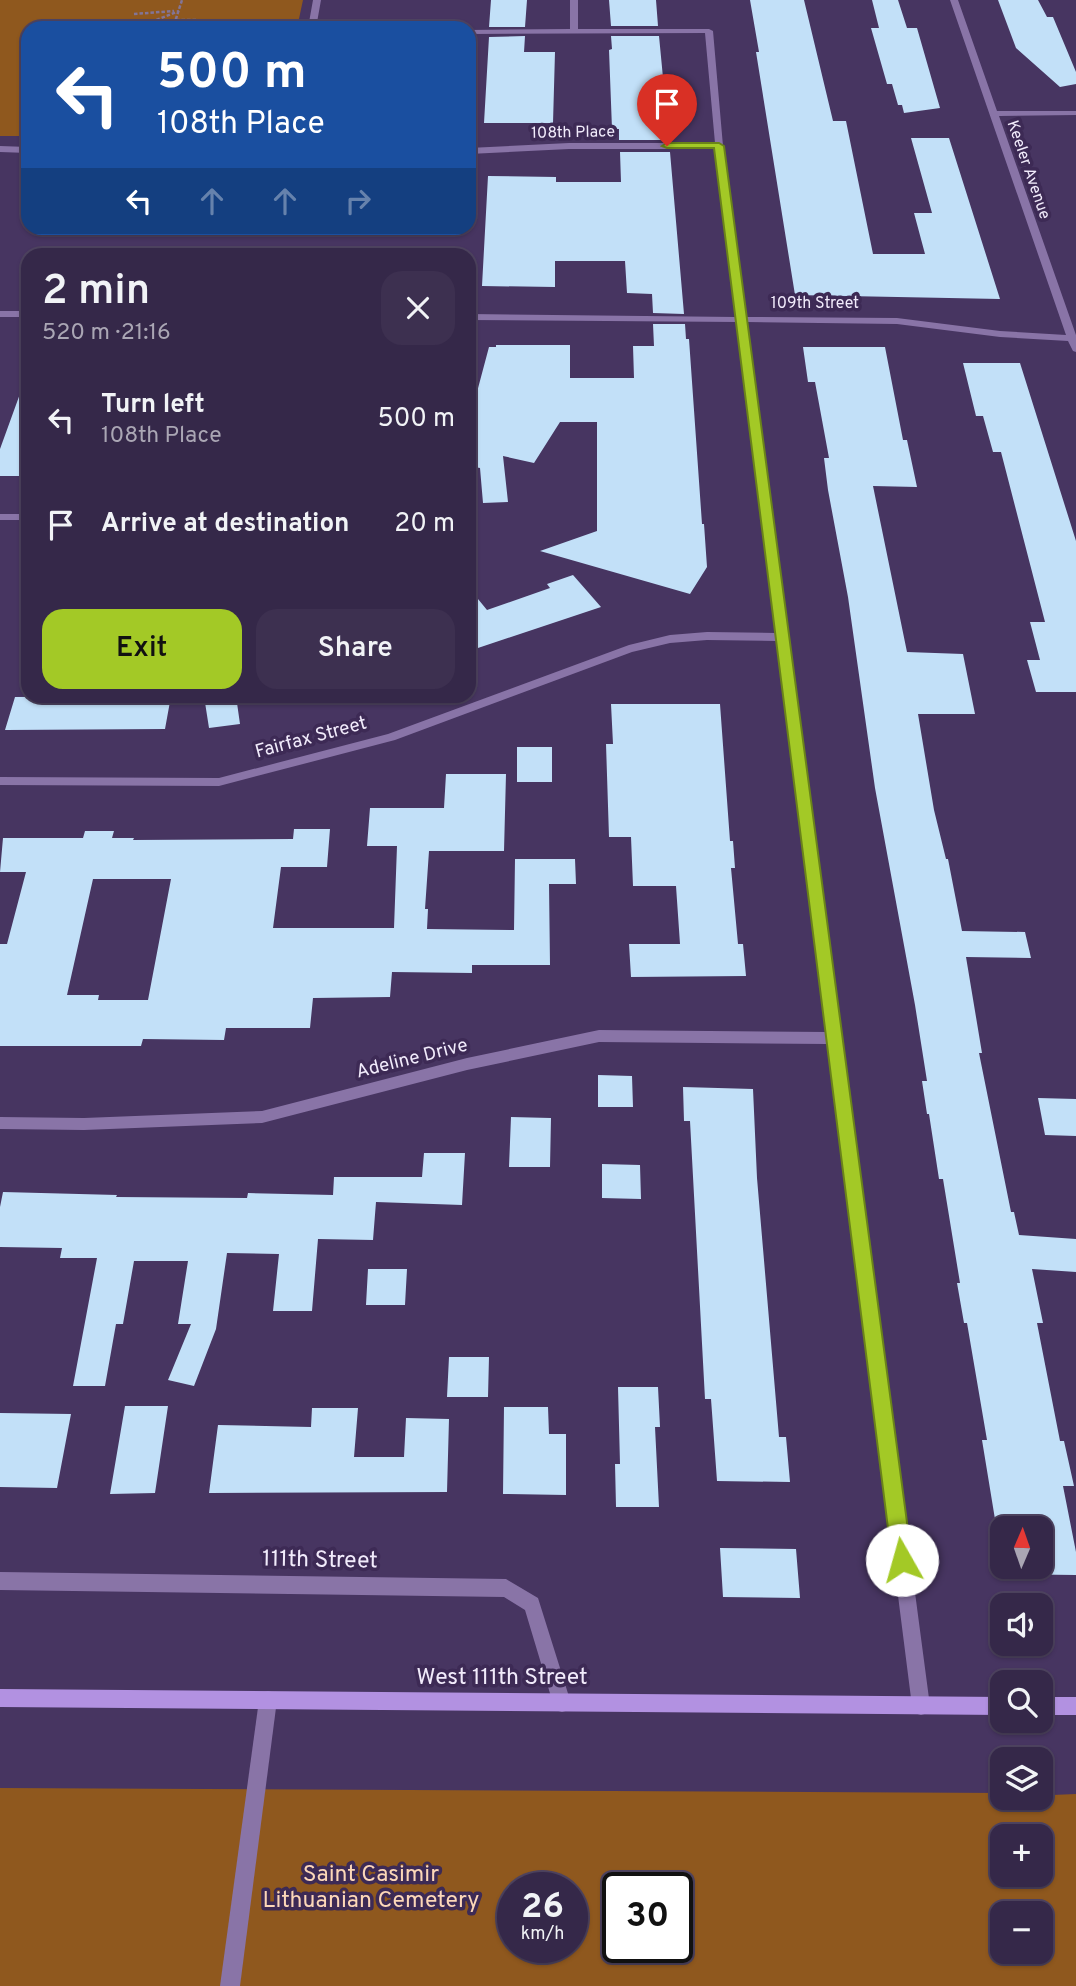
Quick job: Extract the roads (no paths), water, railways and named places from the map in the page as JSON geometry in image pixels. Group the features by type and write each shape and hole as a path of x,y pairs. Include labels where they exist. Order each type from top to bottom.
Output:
{"main road":[{"name":"West 111th Street","path":"0,1698 990,1706"},
{"path":"1053,1706 1076,1706"}],"street":[{"path":"313,21 317,0"},
{"path":"574,0 574,33"},
{"name":"Keeler Avenue","path":"954,0 1075,343"},
{"path":"476,32 709,31 719,146 921,1706"},
{"path":"993,114 1076,113"},
{"name":"108th Place","path":"476,151 545,146 719,146"},
{"path":"0,149 21,150"},
{"path":"0,314 21,314"},
{"name":"109th Street","path":"476,317 897,321 1075,343"},
{"path":"0,517 21,517"},
{"name":"Fairfax Street","path":"0,781 219,782 391,737 629,649 670,639 707,636 783,637"},
{"name":"Adeline Drive","path":"0,1123 84,1124 262,1117 467,1064 599,1036 835,1038"},
{"name":"111th Street","path":"0,1581 506,1588 532,1604 562,1703"},
{"path":"230,1986 268,1700"}],"park label":[{"name":"Saint Casimir Lithuanian Cemetery","path":"371,1888"}]}
